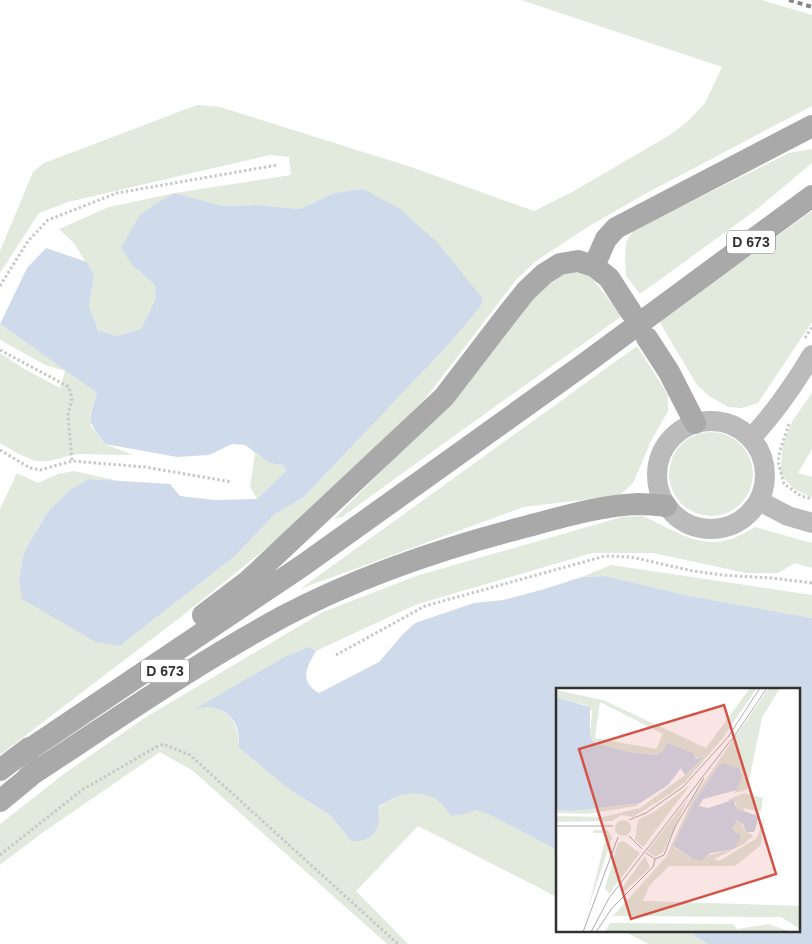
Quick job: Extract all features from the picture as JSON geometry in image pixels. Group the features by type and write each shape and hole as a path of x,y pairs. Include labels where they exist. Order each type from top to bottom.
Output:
{"main road":[{"path":"594,266 606,239 616,228 812,126"},
{"name":"D 673","path":"0,770 302,566 583,365 812,196"},
{"path":"18,757 248,581 444,397 526,291 544,274 560,264 578,261 594,266 609,278 631,312"},
{"path":"647,338 670,372 695,423"},
{"path":"751,438 766,423 782,402 812,355"},
{"path":"715,421 735,426 751,438 760,452 765,468 764,485 759,501 749,513 736,523 722,528 706,529 690,525 677,518 666,506 658,490 656,474 659,457 667,442 679,430 695,423 715,421"},
{"path":"759,501 788,516 812,523"},
{"path":"28,777 200,665 284,616 339,589 389,568 445,550 567,516 638,504 666,506"},
{"name":"D 673","path":"0,800 302,566"}],"path":[{"path":"0,286 28,241 48,220 117,192 277,165"},
{"path":"0,350 69,387 72,399 68,415 72,461"},
{"path":"793,417 786,429 778,462 784,484 801,496 812,499"},
{"path":"0,450 30,468 40,470 72,461 145,466 232,482"},
{"path":"336,655 425,606 605,556 632,557 693,571 722,575 812,583"},
{"path":"0,854 82,790 156,746 163,744 190,756 398,944"}],"shaded area":[{"path":"521,0 762,0 812,15 812,106 645,194 591,225 536,261 516,280 425,399 304,518 182,616 0,755 0,509 17,473 38,483 58,474 74,471 119,481 89,479 71,489 49,510 24,552 19,579 120,646 235,556 274,515 304,497 449,344 481,306 483,300 363,189 334,193 300,209 258,205 223,206 175,193 291,175 289,157 270,155 68,202 39,213 0,273 0,251 33,172 44,163 197,105 220,107 411,167 534,211 574,191 668,136 686,123 705,103 722,67"},
{"path":"812,149 812,163 756,210 640,294 626,276 626,242 634,230 789,153"},
{"path":"175,193 133,266 154,284 156,298 141,329 116,336 98,330 89,307 94,276 74,243 59,229 109,207"},
{"path":"812,211 812,322 758,403 742,408 728,407 709,396 697,385 659,321"},
{"path":"574,272 586,274 592,278 622,316 342,517 334,519 446,406 528,304 545,287 561,276"},
{"path":"0,324 97,393 90,414 91,426 105,444 133,455 77,454 49,461 35,461 0,443 0,353 26,370 60,388 65,371 45,365 4,342 0,339"},
{"path":"637,346 668,395 668,411 652,439 633,483 621,494 524,507 300,589"},
{"path":"812,393 812,449 798,473 812,477 812,498 793,488 780,474 783,443 793,420"},
{"path":"711,432 734,439 746,451 753,474 746,497 734,509 711,516 688,509 676,497 669,474 676,451 688,439"},
{"path":"255,453 269,463 283,465 286,471 257,499 250,487"},
{"path":"643,516 687,537 710,542 734,538 755,527 812,543 812,568 795,563 778,573 746,573 653,553 592,553 415,605 316,651 309,647 198,708 215,708 229,716 237,730 238,747 309,802 331,816 351,841 380,814 378,808 398,797 408,794 426,795 435,799 451,816 476,810 492,816 556,849 556,896 418,826 356,891 408,944 387,944 193,771 160,752 42,833 0,865 0,824 65,773 146,717 323,612 416,576 622,517"},
{"path":"611,565 812,595 812,618 690,596 605,576 582,577"},
{"path":"626,932 688,932 708,944 648,944"}],"water":[{"path":"363,189 399,208 438,243 483,299 481,306 449,344 304,497 274,515 235,556 120,646 94,641 22,599 19,579 24,552 49,510 71,489 89,479 170,484 180,496 215,500 257,499 286,471 283,465 269,463 245,445 232,444 209,455 177,457 105,444 90,420 97,393 0,324 27,268 46,248 87,262 94,276 89,307 98,330 116,336 141,329 156,298 154,284 133,266 121,248 139,216 155,204 175,193 223,206 258,205 300,209 334,193"},
{"path":"605,576 690,596 812,618 812,944 708,944 688,932 800,932 800,688 556,688 556,849 492,816 476,810 451,816 444,806 435,799 427,795 418,794 398,797 378,807 379,821 375,832 365,839 351,841 331,816 288,788 238,747 239,737 237,728 228,714 212,707 193,710 283,658 309,647 316,651 307,669 307,679 309,684 319,693 379,662 415,623 474,603 503,600 582,577"}],"railway":[{"path":"789,0 812,7"}]}
